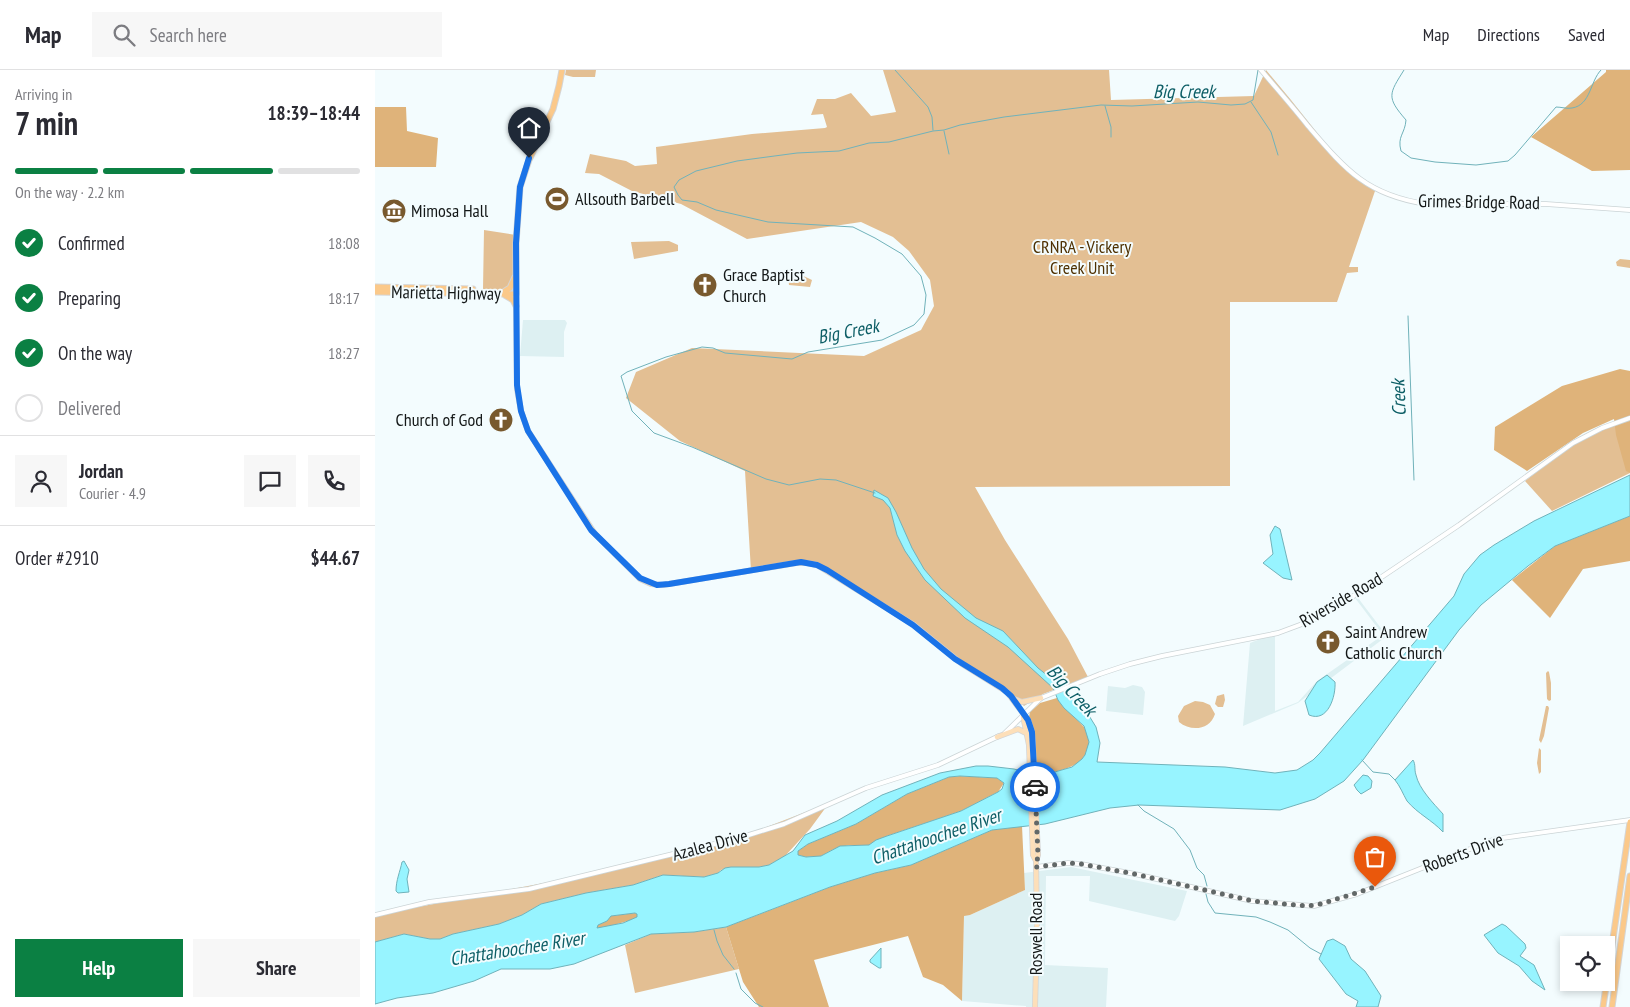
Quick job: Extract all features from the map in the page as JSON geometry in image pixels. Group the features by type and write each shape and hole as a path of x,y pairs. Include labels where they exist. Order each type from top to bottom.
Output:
{"highway":[{"path":"516,292 516,243 520,187 529,160 553,109 562,70"},
{"path":"505,291 509,288 516,275"},
{"name":"Marietta Highway","path":"375,287 404,286 516,292"},
{"name":"Marietta Highway","path":"375,292 516,292"},
{"path":"497,293 508,296 516,306"},
{"path":"1603,1007 1630,821"},
{"path":"1612,1007 1630,876"}],"main road":[{"path":"516,292 517,385 520,407 526,426 591,530 636,575 651,584 663,585 796,563 817,565 913,625 955,659 1002,688 1011,696 1022,702 1041,698"},
{"path":"1011,696 1028,720 1031,746"},
{"path":"1023,715 1031,746"},
{"path":"997,737 1018,729 1023,730 1027,735"},
{"name":"Roswell Road","path":"1031,746 1035,833 1038,855 1036,861 1035,1007"}],"street":[{"name":"Grimes Bridge Road","path":"1261,70 1339,162 1363,182 1386,194 1426,204 1546,204 1630,210"},
{"name":"Riverside Road","path":"1023,715 1041,698 1049,694 1130,664 1266,636 1310,621 1354,596 1459,525 1573,443 1602,428 1630,418"},
{"name":"Azalea Drive","path":"375,916 429,902 529,889 739,838 790,821 866,788 938,765 997,737 1010,729 1023,715"},
{"name":"Roberts Drive","path":"1036,867 1068,863 1081,864 1135,874 1253,901 1314,906 1357,894 1495,839 1630,821"}],"shaded area":[{"path":"1606,70 1630,70 1630,170 1592,171 1531,137"},
{"path":"375,107 406,107 407,131 438,138 436,167 375,167"},
{"path":"523,320 565,320 567,323 564,332 564,357 520,356"},
{"path":"1620,369 1630,371 1630,473 1626,471 1616,435 1614,419 1583,433 1527,471 1494,450 1495,427 1562,386"},
{"path":"1630,516 1630,561 1583,569 1550,618 1512,580 1555,546"},
{"path":"1355,594 1387,636 1298,703 1243,726 1250,643 1304,622","holes":["1355,598 1383,635 1317,681 1298,702 1275,711 1275,636 1303,626"]},
{"path":"1133,685 1142,687 1145,692 1143,715 1106,711 1108,686 1125,688"},
{"path":"1057,698 1062,706 1084,727 1089,744 1087,752 1082,759 1071,767 1041,776 1037,775 1035,736 1029,717 1030,712 1040,703"},
{"path":"949,777 997,778 1004,783 998,792 961,811 887,836 869,845 849,845 832,850 821,856 806,857 798,855 798,851 808,844 856,824 907,794"},
{"path":"1022,826 1025,890 964,916 962,1001 943,985 923,977 908,936 814,960 829,1007 759,1007 743,982 726,927 830,887 875,873 911,865 992,830"},
{"path":"1071,867 1187,891 1179,916 1175,921 1089,901 1090,876 1046,876 1045,965 1108,968 1106,1007 1026,1007 962,1001 964,915 970,915 1025,890 1024,873"},
{"path":"635,913 637,917 631,920 600,929 597,928 598,925 611,916"}],"green space":[{"path":"566,70 596,70 595,77 573,77 565,75"},
{"name":"CRNRA - Vickery Creek Unit","path":"883,70 1109,70 1111,100 1254,96 1266,70 1349,173 1375,191 1349,267 1358,267 1358,272 1347,273 1337,302 1230,302 1230,486 975,487 1005,540 1068,639 1088,677 1043,694 1024,706 1011,694 819,565 802,563 751,571 745,471 680,441 626,398 636,372 692,348 864,356 921,330 934,306 930,280 909,251 893,237 861,222 747,239 681,204 632,191 599,174 585,173 590,154 626,161 635,166 657,164 656,147 752,134 825,128 827,127 823,114 811,115 817,99 835,99 851,93 871,116 896,112"},
{"path":"484,230 516,235 516,291 483,289"},
{"path":"669,241 678,245 678,251 634,259 631,242"},
{"path":"1620,259 1630,260 1630,268 1617,266 1616,262"},
{"path":"791,270 812,280 810,287 789,285 788,276"},
{"path":"1619,422 1630,448 1630,473 1552,511 1525,481 1573,443"},
{"path":"1548,671 1551,683 1551,700 1549,701 1547,699 1546,673"},
{"path":"1224,694 1223,707 1218,707 1215,704 1217,696"},
{"path":"1195,701 1210,705 1215,714 1209,723 1200,728 1189,727 1179,722 1178,716 1184,706"},
{"path":"1546,706 1549,708 1541,743 1539,740"},
{"path":"1539,748 1541,750 1541,772 1539,774 1537,763"},
{"path":"829,803 810,829 785,856 769,865 731,867 704,877 663,875 633,885 586,893 541,904 522,915 499,924 453,934 440,939 404,934 375,942 375,917 402,910 565,879 748,834"},
{"path":"726,927 739,969 635,993 625,945 651,934 694,932"}],"water":[{"name":"Chattahoochee River","path":"1630,475 1630,516 1555,546 1481,605 1459,630 1363,760 1344,781 1315,799 1280,810 1139,805 1110,808 1045,824 992,830 911,865 875,873 830,887 726,927 694,932 651,934 574,964 550,969 501,969 474,981 433,993 397,998 375,1004 375,942 404,934 440,939 453,934 499,924 522,915 541,904 586,893 633,885 663,875 704,877 718,873 725,868 769,865 793,851 805,835 837,821 882,795 940,773 976,766 988,766 1014,769 1041,776 1072,767 1082,759 1089,742 1084,726 1064,708 1053,688 1008,647 965,618 925,580 905,551 897,535 890,508 883,500 873,496 874,490 888,498 924,569 941,589 976,618 1003,631 1038,668 1068,692 1088,714 1096,727 1100,743 1097,762 1225,767 1275,773 1297,770 1313,760 1454,596 1464,574 1480,555 1534,521","holes":["949,777 997,778 1004,783 1002,789 998,792 961,811 876,840 869,845 840,846 821,856 806,857 798,855 798,851 808,844 856,824 907,794","635,913 637,917 623,923 597,928 598,925 607,921 611,916"]},
{"path":"1275,526 1280,529 1292,580 1283,578 1263,563 1273,554 1270,535"},
{"path":"1327,675 1335,682 1332,701 1326,712 1316,716 1309,715 1305,701 1317,682"},
{"path":"1413,760 1420,786 1443,814 1443,832 1407,801 1395,780"},
{"path":"1363,775 1368,776 1372,781 1371,788 1361,794 1354,785"},
{"path":"404,861 409,870 407,879 409,892 398,893 396,891 397,883 402,862"},
{"path":"1502,924 1525,944 1526,948 1520,956 1534,965 1545,990 1532,981 1519,966 1498,953 1484,935"},
{"path":"1333,939 1345,946 1351,959 1365,971 1381,996 1378,1007 1356,1007 1358,1001 1346,994 1319,959 1327,941"},
{"path":"881,948 881,968 879,968 870,960"}],"waterway":[{"path":"895,70 928,107 932,117 933,130"},
{"name":"Big Creek","path":"875,493 836,480 820,479 789,485 766,479 654,433 632,411 621,376 666,357 702,347 713,348 725,353 792,359 808,352 882,340 914,325 924,314 926,295 921,276 902,254 875,238 853,227 768,222 716,210 697,202 682,200 674,187 679,180 696,171 737,161 797,153 839,151 869,143 889,142 960,125 1004,117 1101,105 1132,106 1198,102 1231,105 1245,104 1253,100 1258,70"},
{"name":"Big Creek","path":"1404,70 1395,85 1392,95 1395,106 1406,120 1400,142 1401,151 1411,158 1476,165 1508,161 1556,107 1572,108 1583,102 1587,98 1601,70"},
{"path":"1251,102 1271,132 1278,155"},
{"path":"1105,106 1111,127 1111,137"},
{"path":"944,131 949,154"},
{"name":"Creek","path":"1408,316 1414,480"},
{"path":"1362,760 1373,772 1389,774 1395,780"},
{"path":"1138,805 1144,811 1174,829 1190,850 1197,868 1204,875 1207,886"},
{"path":"1206,894 1208,902 1215,913 1256,917 1270,922 1288,930 1310,948 1321,954"},
{"path":"714,930 723,955 734,969"},
{"path":"736,973 741,989 755,1003 763,1007"}],"way so far":[{"path":"1035,787 1038,855 1036,867 1068,863 1081,864 1135,874 1253,901 1307,906 1314,906 1375,887"}],"place":[{"name":"Allsouth Barbell","path":"557,199"},
{"name":"Mimosa Hall","path":"394,211"},
{"name":"Grace Baptist Church","path":"705,285"},
{"name":"Church of God","path":"501,420"},
{"name":"Saint Andrew Catholic Church","path":"1328,642"}],"route":[{"path":"529,158 520,187 515,263 517,385 520,407 528,431 595,534 636,575 645,582 657,585 801,562 817,565 827,570 913,625 955,659 1002,688 1011,696 1028,720 1032,732 1035,787"}]}
